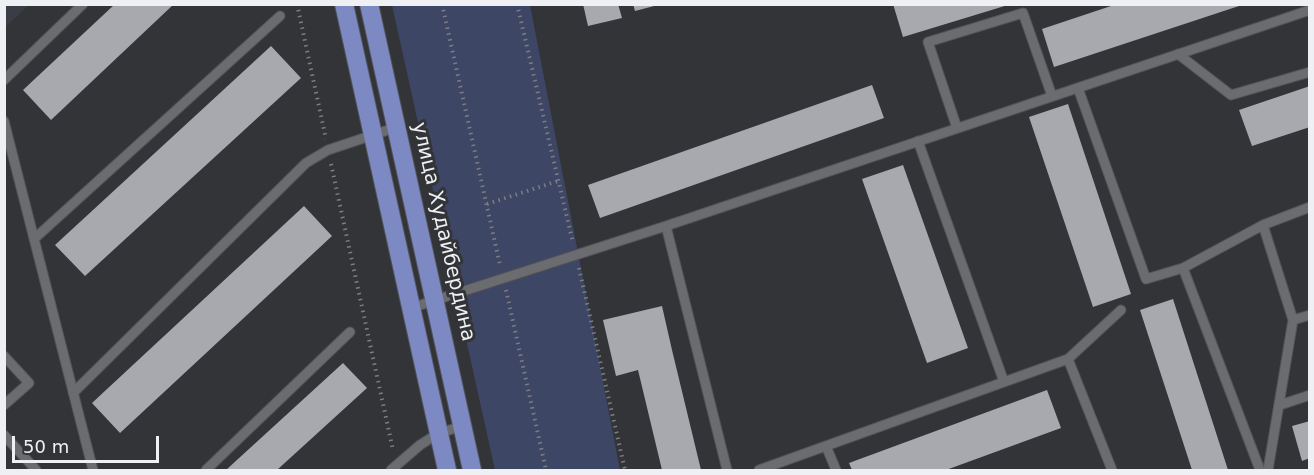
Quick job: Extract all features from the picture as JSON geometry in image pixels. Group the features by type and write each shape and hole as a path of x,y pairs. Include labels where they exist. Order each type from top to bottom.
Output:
{"main road":[{"path":"344,4 447,471"},
{"name":"улица Худайбердина","path":"369,4 472,471"}],"lane":[{"path":"4,80 83,4"},
{"path":"411,308 576,256 1310,10"},
{"path":"957,128 928,42 1023,13 1052,96"},
{"path":"34,239 280,16"},
{"path":"1178,54 1231,96 1310,72"},
{"path":"1078,88 1146,279 1183,268 1263,225 1310,207"},
{"path":"4,121 93,471"},
{"path":"74,393 306,163 328,150 397,127"},
{"path":"918,141 1004,382"},
{"path":"1263,225 1293,320 1268,471"},
{"path":"666,226 727,471"},
{"path":"1183,268 1260,471"},
{"path":"759,471 1068,359 1121,310"},
{"path":"1293,320 1310,315"},
{"path":"206,471 350,332"},
{"path":"4,356 29,382 4,405"},
{"path":"1068,359 1112,471"},
{"path":"1280,405 1310,395"},
{"path":"394,468 420,445 439,433 463,426"},
{"path":"4,435 36,471"},
{"path":"826,446 836,471"}],"path":[{"path":"297,4 394,468"},
{"path":"442,4 546,471"},
{"path":"518,4 626,471"},
{"path":"487,204 558,181"}],"shaded area":[{"path":"5,4 29,4 29,5 5,27"},
{"path":"392,5 530,5 620,470 495,470"}],"building":[{"path":"115,4 174,4 51,120 23,90"},
{"path":"583,4 618,4 622,18 588,26"},
{"path":"633,4 658,4 658,5 635,11"},
{"path":"893,4 1008,4 1008,5 903,37"},
{"path":"1117,4 1242,5 1054,67 1042,29"},
{"path":"271,46 301,78 85,276 55,245"},
{"path":"872,85 884,118 600,218 588,185"},
{"path":"1310,86 1310,127 1252,146 1239,110"},
{"path":"1068,104 1131,294 1093,307 1029,117"},
{"path":"903,165 968,348 927,363 862,179"},
{"path":"304,206 332,236 120,433 92,403"},
{"path":"1173,299 1228,470 1192,470 1140,310"},
{"path":"662,306 701,470 662,470 638,370 616,376 603,320"},
{"path":"343,363 367,388 277,470 226,470"},
{"path":"1047,390 1061,428 946,470 852,470 849,463"},
{"path":"1310,421 1310,458 1302,461 1292,426"}]}
